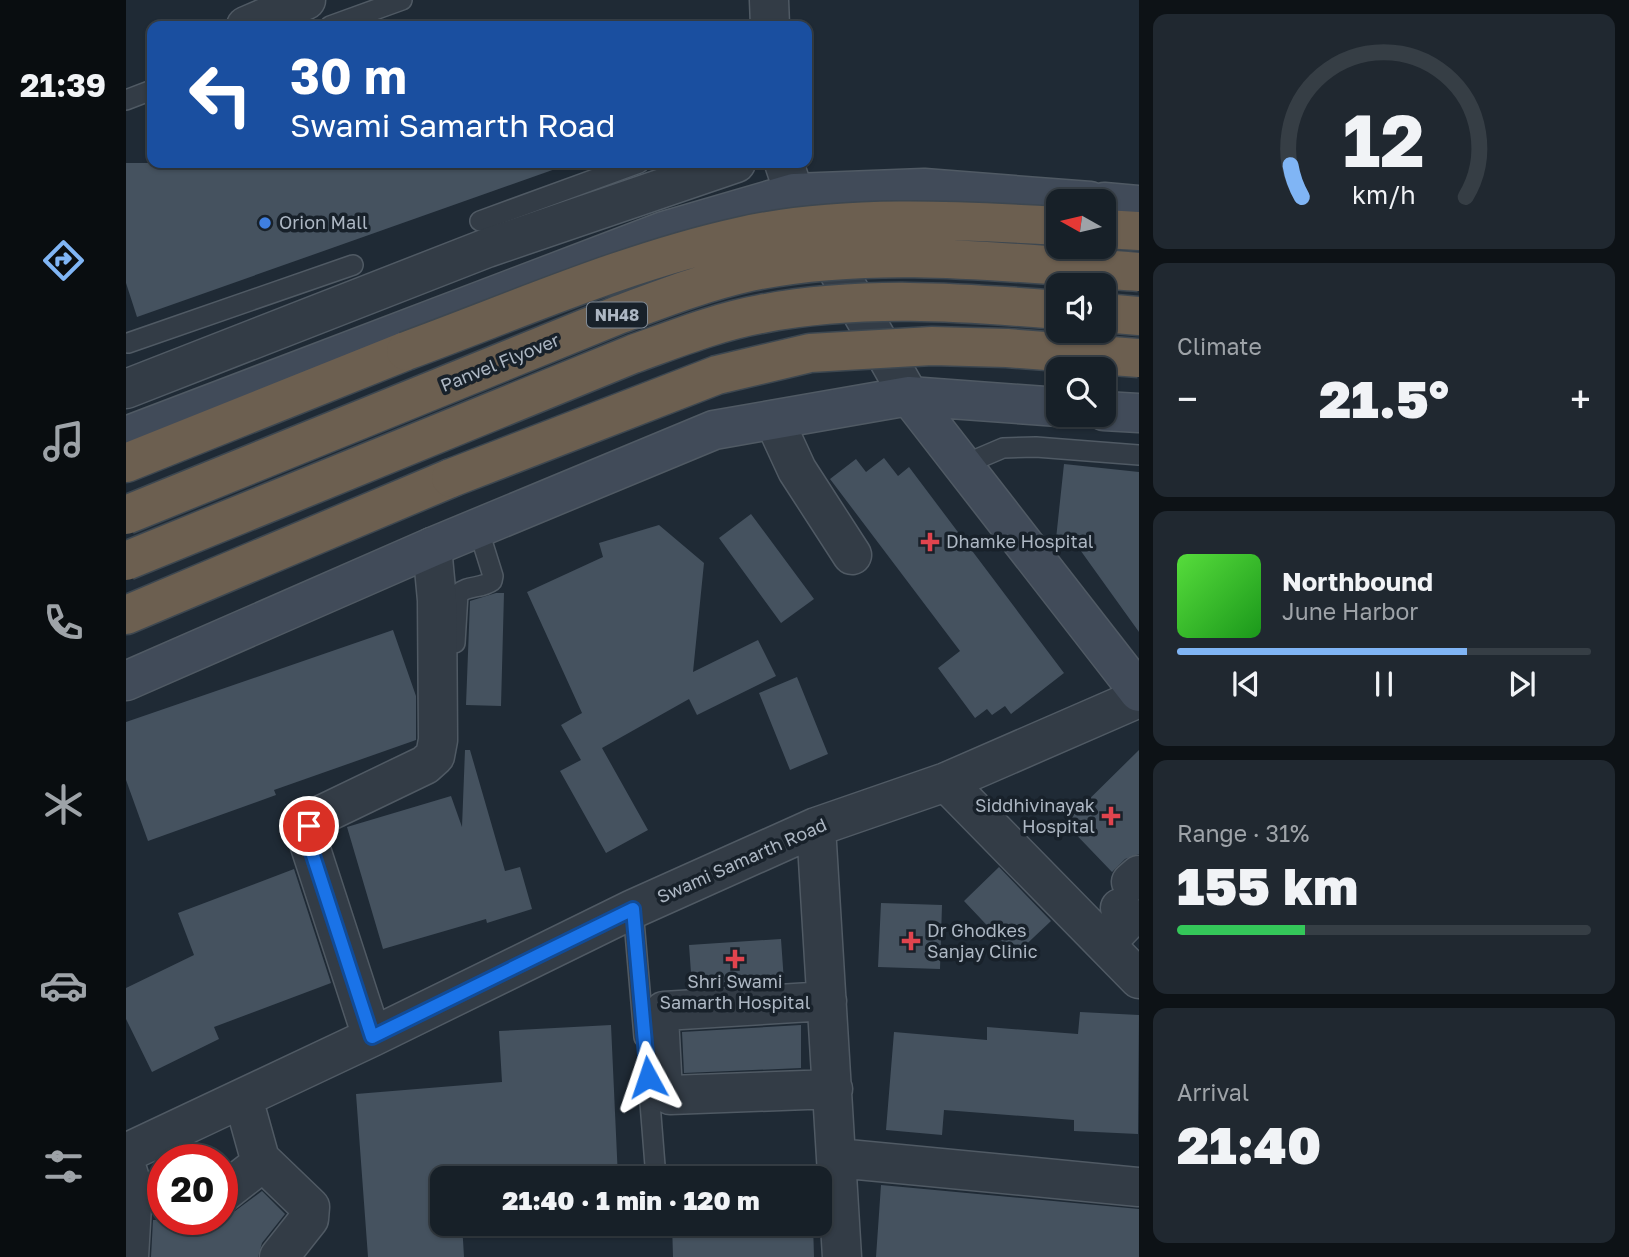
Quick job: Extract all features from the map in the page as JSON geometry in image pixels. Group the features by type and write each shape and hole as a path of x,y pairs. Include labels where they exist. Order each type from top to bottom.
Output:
{"highway":[{"path":"126,463 406,351 608,276 742,236 795,227 933,221 1046,225"},
{"path":"1116,230 1139,231"},
{"name":"Panvel Flyover","path":"126,515 618,315 690,288 749,272 798,264 923,259 1139,272"},
{"name":"NH48","path":"126,561 633,354 725,323 758,314 803,307 863,303 934,302 1046,309"},
{"path":"1116,314 1139,316"},
{"path":"126,615 451,478 717,375 810,353 932,345 1139,358"}],"street":[{"path":"258,21 306,0"},
{"path":"769,0 770,21"},
{"path":"133,386 487,248 700,169"},
{"path":"789,178 909,396 1139,692"},
{"path":"126,436 664,231 789,178 1046,198"},
{"path":"1116,203 1139,205"},
{"path":"126,681 432,547 714,430 909,396 1046,406"},
{"path":"1116,412 1139,413"},
{"path":"775,420 797,470 852,555"},
{"path":"372,1037 306,834 317,817 425,765 435,756 438,740 437,600 432,547"},
{"name":"Swami Samarth Road","path":"126,1153 372,1037 633,909 816,827 946,782 1139,698"},
{"path":"946,782 1125,930"},
{"path":"816,827 816,1002 821,1090 837,1158 842,1257"},
{"path":"816,1002 664,1011 659,1017 663,1091 670,1095 821,1090"},
{"path":"243,1098 260,1159 310,1207 309,1219 279,1257"},
{"path":"837,1158 1139,1187"},
{"path":"238,1181 263,1161"},
{"path":"129,1257 140,1188"}],"lane":[{"path":"344,21 402,0"},
{"path":"126,100 147,92"},
{"path":"480,221 625,168"},
{"path":"133,386 127,341 353,265"},
{"path":"963,465 1003,448 1037,447 1139,455"},
{"path":"452,702 457,594 463,589 487,584 492,581 493,576 478,528"},
{"path":"633,909 655,1166"}],"building":[{"name":"Orion Mall","path":"126,163 147,163 147,168 558,168 137,317 126,283"},
{"path":"884,458 898,476 909,467 1064,673 1011,714 1005,706 992,715 987,709 975,718 938,668 960,651 830,479 856,459 866,472"},
{"path":"1064,464 1139,472 1139,632 1073,540 1056,539"},
{"path":"751,514 814,599 781,623 719,538"},
{"path":"659,525 704,563 693,672 758,640 776,676 697,715 689,699 602,748 648,830 606,853 560,771 581,760 561,725 582,713 527,592 603,557 599,543"},
{"path":"504,593 501,706 466,705 470,601"},
{"path":"393,630 416,696 416,740 274,790 276,795 148,841 126,780 126,722"},
{"path":"797,677 828,754 790,770 759,693"},
{"path":"465,750 470,750 505,871 520,867 532,909 487,923 486,919 383,949 347,827 451,796 462,827"},
{"path":"1139,750 1139,854 1125,859 1112,872 1065,823"},
{"path":"999,867 1051,921 1015,955 964,901"},
{"path":"294,869 331,983 214,1027 219,1039 152,1072 126,1019 126,988 194,955 178,913"},
{"path":"881,903 942,905 940,969 878,967"},
{"path":"781,939 784,982 692,987 689,945"},
{"path":"1080,1012 1139,1015 1138,1134 1074,1131 1074,1120 944,1110 942,1135 886,1130 894,1032 987,1040 987,1027 1078,1034"},
{"path":"611,1025 617,1166 430,1166 430,1236 463,1236 464,1257 368,1257 356,1094 502,1082 499,1031"},
{"path":"801,1025 801,1068 684,1073 682,1032"},
{"path":"881,1185 1139,1209 1139,1257 876,1257"},
{"path":"262,1191 285,1214 262,1243 258,1257 151,1257 152,1235 238,1235 238,1209"},
{"path":"672,1236 813,1236 814,1257 673,1257"}],"place":[{"name":"Orion Mall","path":"265,223"},
{"name":"Dhamke Hospital","path":"930,542"},
{"name":"Siddhivinayak Hospital","path":"1111,816"},
{"name":"Dr Ghodkes Sanjay Clinic","path":"911,941"},
{"name":"Shri Swami Samarth Hospital","path":"735,959"}],"route":[{"path":"309,826 306,834 372,1037 633,909 648,1077"}]}
